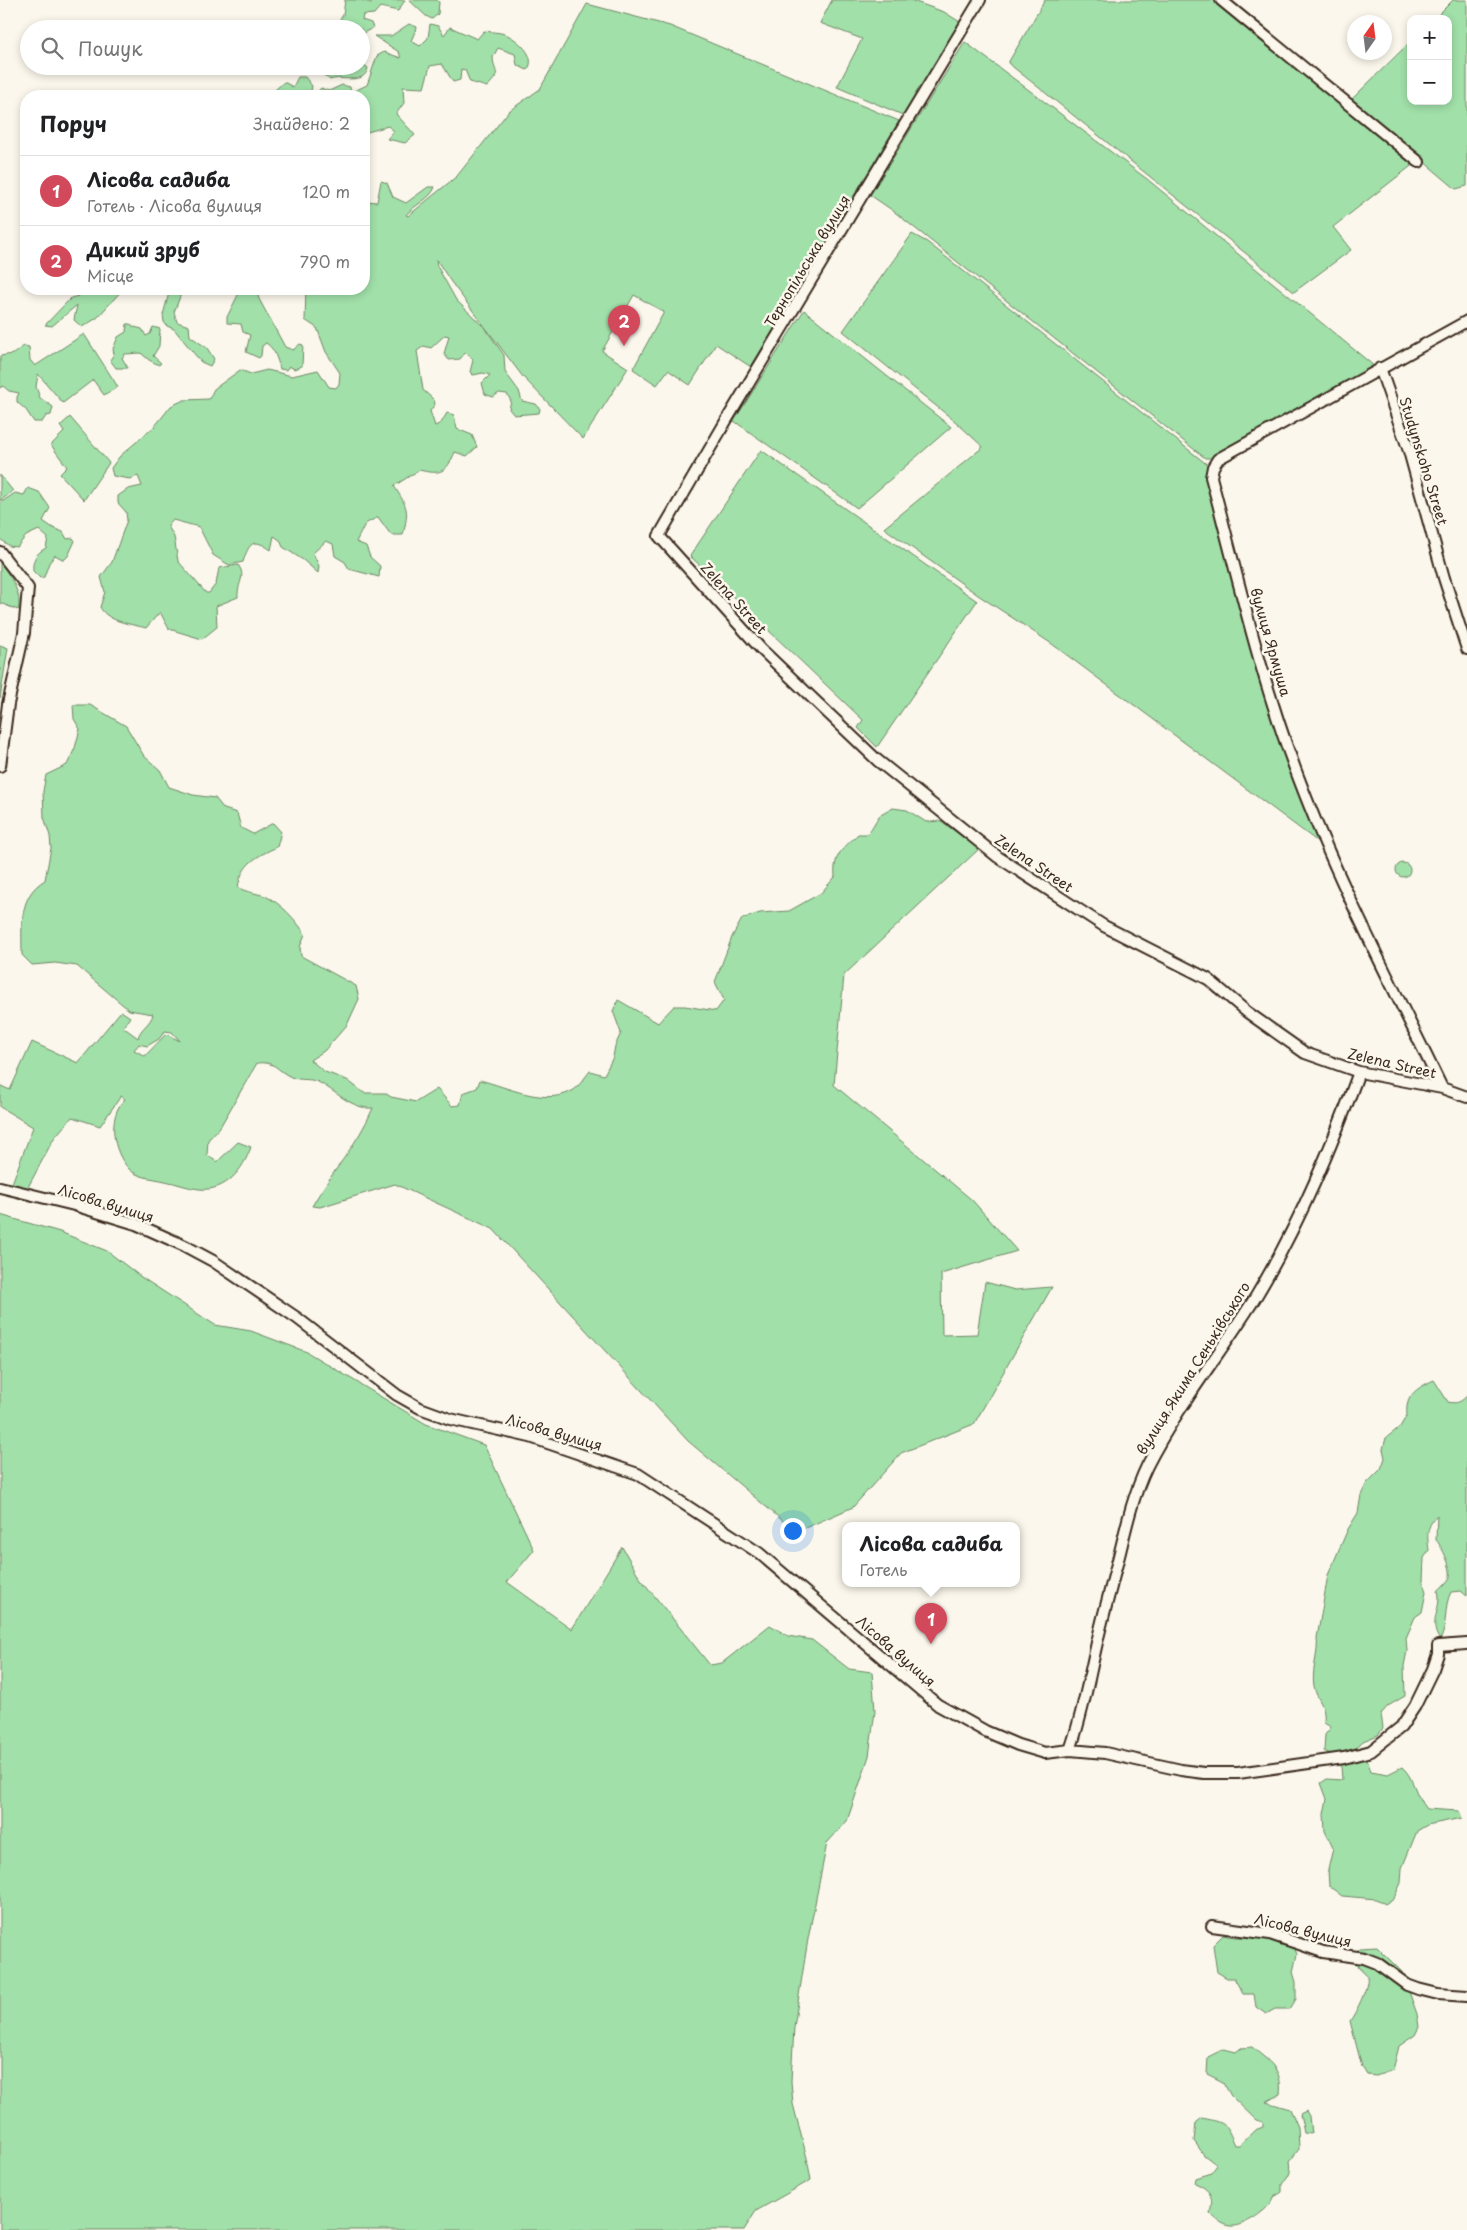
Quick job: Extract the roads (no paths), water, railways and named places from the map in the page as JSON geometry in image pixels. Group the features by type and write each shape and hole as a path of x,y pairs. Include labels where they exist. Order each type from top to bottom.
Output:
{"street":[{"name":"Тернопільська вулиця","path":"659,536 726,421 980,0"},
{"path":"1221,0 1419,162"},
{"name":"вулиця Ярмуша","path":"1442,1088 1331,856 1298,778 1259,657 1211,477 1213,467 1218,459 1467,321"},
{"name":"Studynskoho Street","path":"1380,368 1409,451 1444,578 1467,649"},
{"name":"Zelena Street","path":"659,536 761,649 877,760 998,857 1104,926 1208,979 1247,1012 1304,1053 1359,1072 1442,1088 1467,1097"},
{"path":"0,552 28,588 24,633 8,704 0,766"},
{"name":"вулиця Якима Сеньківського","path":"1070,1750 1078,1729 1096,1645 1133,1501 1147,1467 1180,1410 1210,1368 1256,1296 1299,1215 1337,1134 1359,1072"},
{"name":"Лісова вулиця","path":"0,1187 74,1205 136,1224 185,1246 213,1261 297,1318 397,1395 420,1408 450,1419 539,1440 638,1474 759,1552 938,1705 985,1731 1018,1745 1045,1753 1070,1750 1105,1753 1181,1770 1204,1773 1238,1773 1371,1751 1401,1727 1415,1706 1433,1670 1438,1654 1438,1646 1467,1644"},
{"name":"Лісова вулиця","path":"1212,1926 1270,1934 1323,1952 1364,1958 1376,1963 1407,1985 1438,1994 1467,1996"}],"place":[{"name":"Дикий зруб","path":"624,346"},
{"name":"Лісова садиба","path":"931,1644"}]}
